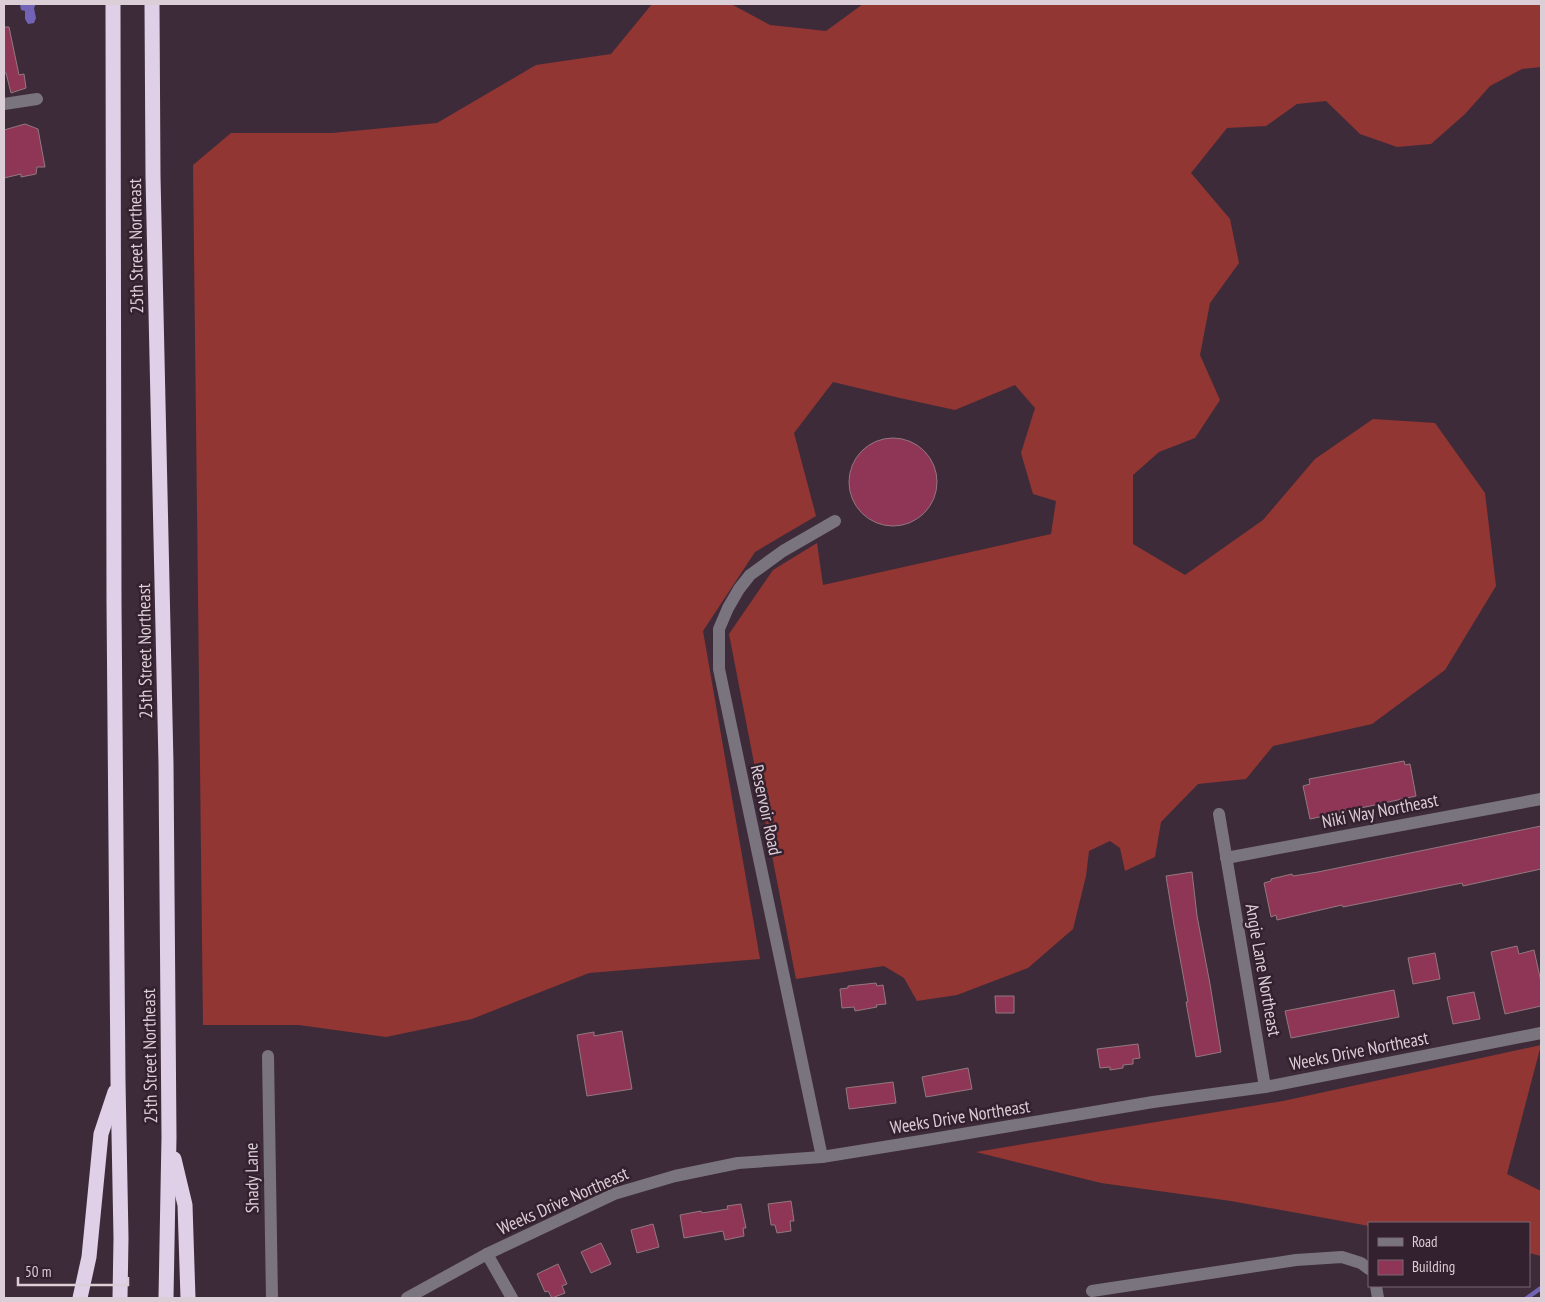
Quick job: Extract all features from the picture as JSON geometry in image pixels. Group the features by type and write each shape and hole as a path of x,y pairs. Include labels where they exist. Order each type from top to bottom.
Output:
{"highway":[{"name":"25th Street Northeast","path":"113,4 114,592 121,1238 120,1298"},
{"name":"25th Street Northeast","path":"152,4 153,176 166,764 169,1137 166,1298"},
{"path":"80,1298 88,1257 101,1134 118,1081"},
{"path":"169,1137 185,1205 188,1298"}],"street":[{"path":"4,104 37,99"},
{"name":"Reservoir Road","path":"822,1157 719,669 718,650 719,629 722,619 750,574 783,551 835,521"},
{"name":"Niki Way Northeast","path":"1226,858 1541,798"},
{"name":"Angie Lane Northeast","path":"1219,814 1264,1088"},
{"name":"Weeks Drive Northeast","path":"407,1298 486,1254 614,1194 675,1176 738,1164 822,1157 1153,1102 1264,1088 1541,1032"},
{"name":"Shady Lane","path":"268,1056 272,1298"},
{"path":"486,1254 512,1298"},
{"path":"1092,1291 1296,1260 1342,1257 1361,1263 1368,1268"}],"shaded area":[{"path":"20,4 36,4 34,8 36,18 34,23 28,24 25,19 25,11 21,10"},
{"path":"652,4 731,4 770,25 826,31 863,4 1541,4 1541,67 1522,69 1490,86 1465,114 1431,144 1397,147 1360,134 1326,101 1297,104 1266,126 1227,128 1191,173 1230,219 1239,263 1210,303 1200,355 1220,400 1195,438 1159,452 1133,475 1133,544 1185,575 1263,520 1315,459 1373,419 1435,423 1485,493 1496,586 1445,670 1372,724 1273,746 1246,779 1198,784 1161,822 1155,857 1125,871 1120,848 1110,841 1089,851 1086,876 1073,929 1028,968 957,995 917,1001 904,978 884,966 796,979 729,634 773,570 817,543 823,585 1051,534 1056,501 1033,494 1021,453 1035,408 1015,385 955,410 833,382 794,433 816,516 755,552 703,631 760,959 589,973 472,1019 386,1037 299,1025 203,1025 193,165 231,133 332,133 437,123 536,65 611,54"},
{"path":"1541,1045 1507,1174 1541,1191 1541,1256 1530,1253 1530,1222 1368,1222 1368,1226 1231,1201 1101,1183 976,1152 1283,1101"}],"building":[{"path":"4,27 9,27 19,75 24,74 26,88 11,93 6,73 4,73"},
{"path":"25,124 38,129 45,167 37,167 36,174 21,177 21,174 4,178 4,130"},
{"path":"893,438 910,442 924,451 933,465 937,482 933,499 924,513 910,522 893,526 876,522 862,513 853,499 849,482 853,465 862,451 876,442"},
{"path":"1404,761 1405,765 1410,764 1416,796 1310,819 1303,786 1310,784 1309,779"},
{"path":"1541,826 1541,869 1463,886 1462,883 1343,907 1342,905 1277,920 1276,915 1271,917 1264,883 1271,881 1271,879 1292,874 1293,876 1318,872"},
{"path":"1192,872 1197,916 1221,1052 1196,1057 1166,876"},
{"path":"1517,946 1519,954 1534,950 1541,982 1541,1006 1505,1014 1491,952"},
{"path":"1435,953 1440,979 1413,984 1408,958"},
{"path":"876,983 877,986 883,985 886,1004 855,1011 854,1007 842,1008 840,989 848,988 848,986"},
{"path":"1394,990 1399,1017 1291,1038 1285,1011"},
{"path":"1474,992 1480,1019 1453,1024 1447,997"},
{"path":"995,996 1014,996 1014,1013 996,1013"},
{"path":"622,1031 632,1089 587,1096 577,1035 594,1032 594,1036"},
{"path":"1138,1044 1140,1058 1133,1059 1133,1064 1123,1065 1123,1068 1110,1070 1110,1067 1100,1068 1097,1049"},
{"path":"968,1068 972,1089 926,1097 922,1077"},
{"path":"893,1082 896,1103 849,1109 846,1088"},
{"path":"791,1201 794,1221 790,1221 791,1231 777,1233 775,1225 771,1225 768,1204"},
{"path":"741,1204 746,1228 743,1228 744,1236 725,1240 723,1231 684,1238 680,1215 728,1209 727,1206"},
{"path":"653,1224 659,1247 637,1253 631,1230"},
{"path":"601,1243 611,1264 591,1273 581,1252"},
{"path":"558,1264 567,1284 562,1286 565,1293 552,1298 548,1291 545,1292 537,1274"}],"waterway":[{"path":"1527,1298 1541,1288"}]}
